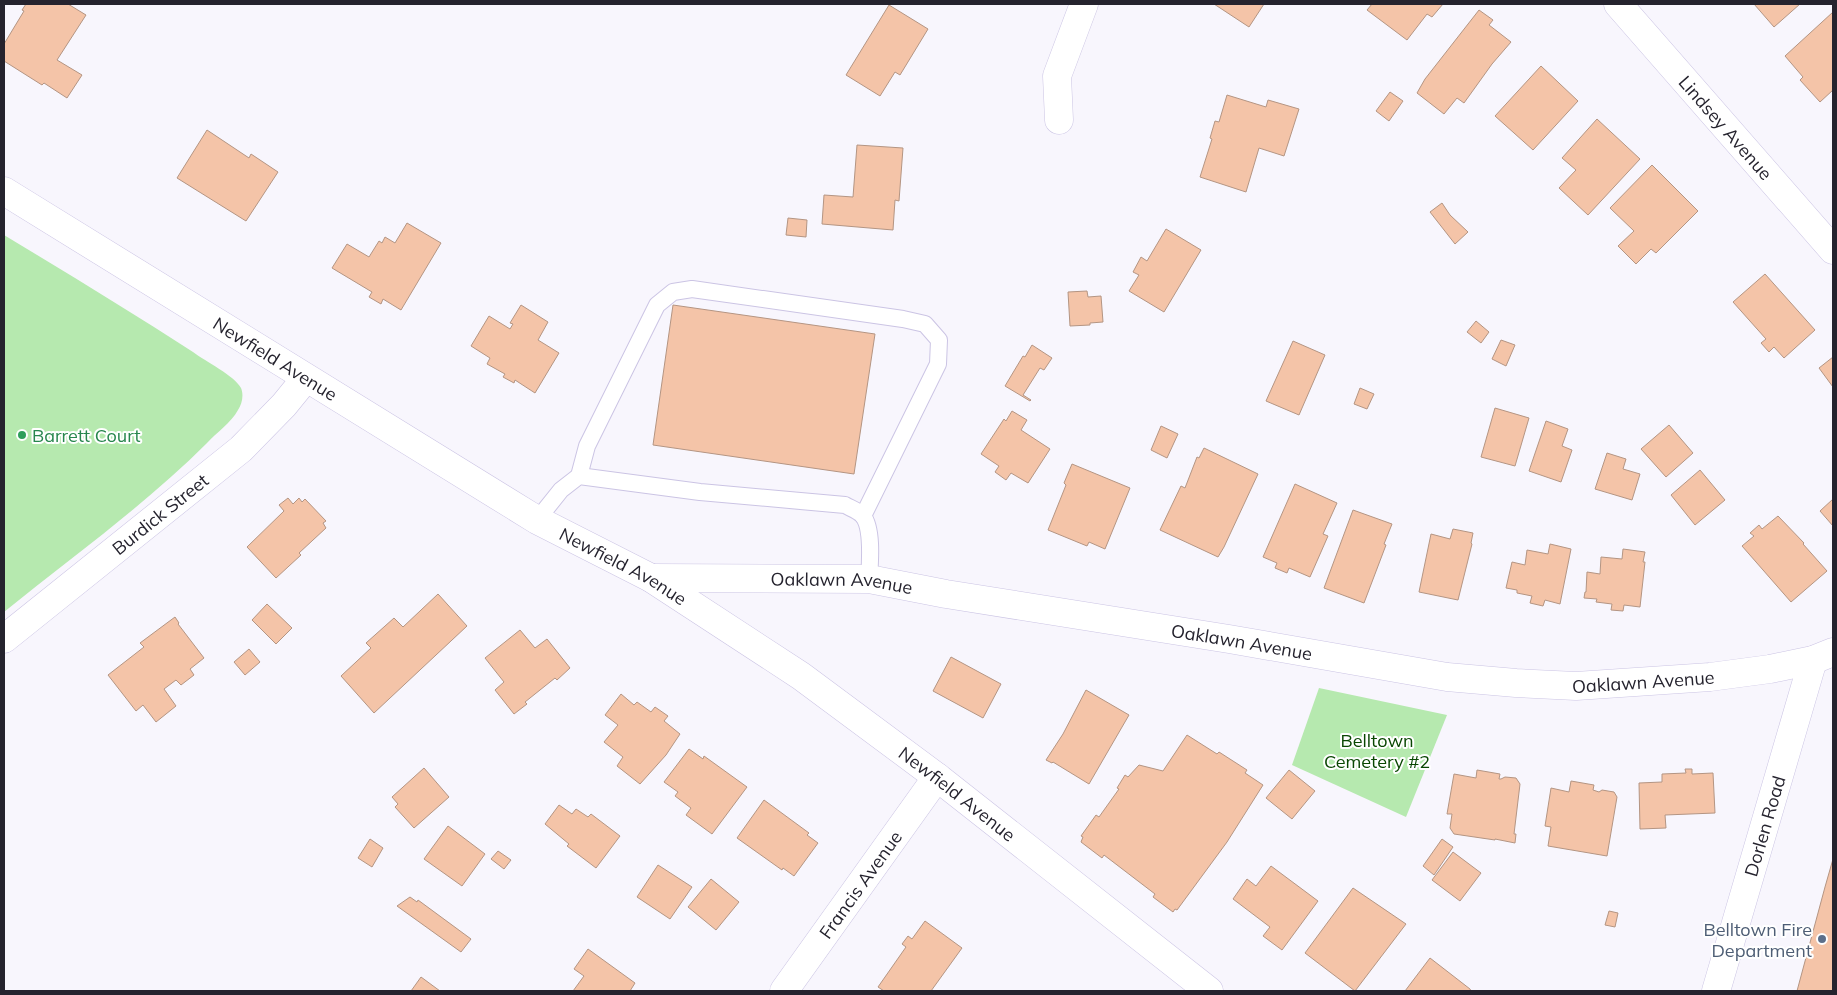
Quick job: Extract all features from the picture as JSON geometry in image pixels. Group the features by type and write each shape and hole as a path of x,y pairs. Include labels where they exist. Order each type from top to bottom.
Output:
{"street":[{"path":"1059,120 1056,76 1084,4"},
{"name":"Lindsey Avenue","path":"1618,4 1833,250"},
{"name":"Newfield Avenue","path":"4,191 537,520 651,578 801,676 937,777 1209,991"},
{"name":"Burdick Street","path":"4,639 241,449 284,405 306,378"},
{"name":"Oaklawn Avenue","path":"651,578 869,579 946,594 1229,639 1447,677 1516,683 1576,686 1710,677 1770,668 1823,656"},
{"name":"Dorlen Road","path":"1716,991 1823,656"},
{"name":"Francis Avenue","path":"784,991 937,777"}],"lane":[{"path":"537,520 561,490 579,476 587,446 657,305 674,292 692,289 903,319 925,324 939,340 938,364 863,516"},
{"path":"579,476 700,492 846,505 863,516 869,533 869,579"}],"green space":[{"path":"4,235 123,307 219,369 238,383 242,396 239,408 232,419 159,488 4,612"},
{"name":"Belltown Cemetery #2","path":"1319,688 1447,715 1406,817 1292,765"}],"building":[{"path":"26,4 68,4 86,15 57,60 82,75 67,98 4,61 4,44 24,11 22,10"},
{"path":"1214,4 1264,4 1249,27"},
{"path":"1372,4 1443,4 1432,17 1427,14 1407,40 1367,10"},
{"path":"1754,4 1800,4 1774,27"},
{"path":"889,5 928,29 900,75 895,72 880,96 846,75"},
{"path":"1479,10 1493,20 1489,25 1511,42 1492,64 1464,103 1457,98 1444,114 1417,93 1425,79"},
{"path":"1833,12 1833,90 1820,102 1800,80 1803,77 1785,56"},
{"path":"1541,66 1578,101 1533,150 1495,116"},
{"path":"1390,92 1403,101 1389,121 1376,111"},
{"path":"1227,95 1266,107 1268,100 1299,109 1284,156 1259,148 1246,192 1200,177 1212,139 1210,138 1215,121 1219,122"},
{"path":"1597,119 1640,159 1588,215 1559,188 1576,170 1562,158"},
{"path":"207,130 249,158 251,154 278,172 246,221 177,178"},
{"path":"857,145 903,148 899,201 895,200 893,230 822,224 824,195 853,197"},
{"path":"1652,165 1698,211 1656,253 1651,249 1636,264 1618,246 1634,231 1610,208"},
{"path":"1442,203 1450,215 1468,232 1455,244 1430,212"},
{"path":"788,218 807,220 806,237 786,235"},
{"path":"407,223 441,243 401,310 383,299 381,304 369,297 372,292 332,268 347,244 369,257 379,241 382,243 385,237 395,243"},
{"path":"1166,229 1201,250 1164,312 1129,291 1139,275 1133,272 1141,257 1147,261"},
{"path":"1765,274 1815,330 1784,358 1774,347 1769,352 1761,343 1766,339 1733,302"},
{"path":"1087,291 1088,297 1101,296 1103,322 1070,326 1068,292"},
{"path":"521,305 548,322 538,340 559,353 535,393 515,380 514,383 503,377 505,374 487,364 490,358 471,346 489,316 510,329 513,324 510,323"},
{"path":"673,305 875,334 854,474 653,445"},
{"path":"1476,321 1489,332 1481,343 1467,332"},
{"path":"1501,340 1515,345 1506,366 1492,359"},
{"path":"1293,341 1325,355 1299,415 1266,401"},
{"path":"1032,345 1052,358 1044,370 1040,368 1023,395 1030,401 1005,386"},
{"path":"1833,357 1833,387 1819,368"},
{"path":"1360,388 1374,394 1367,409 1354,404"},
{"path":"1495,408 1529,418 1515,466 1481,457"},
{"path":"1012,411 1027,420 1021,430 1050,449 1028,483 1011,473 1006,480 995,472 999,466 981,454 1004,419 1006,421"},
{"path":"1546,421 1568,429 1562,446 1572,450 1561,482 1529,471"},
{"path":"1669,425 1693,453 1666,477 1641,449"},
{"path":"1161,426 1178,434 1167,458 1151,450"},
{"path":"1204,448 1258,474 1218,557 1160,530 1181,486 1185,488 1197,457 1199,458"},
{"path":"1607,453 1626,459 1623,469 1640,474 1632,500 1595,489"},
{"path":"1072,464 1130,488 1105,549 1089,542 1087,546 1048,530 1066,485 1064,483"},
{"path":"1700,470 1725,500 1695,525 1671,495"},
{"path":"1295,484 1337,503 1323,534 1328,536 1310,577 1289,568 1287,573 1275,568 1277,563 1263,557"},
{"path":"288,498 293,504 299,498 302,502 305,499 326,521 323,523 326,528 276,578 247,547 284,511 279,505"},
{"path":"1833,499 1833,526 1820,511"},
{"path":"1353,510 1392,524 1364,603 1324,588"},
{"path":"1778,516 1827,571 1791,602 1742,546 1754,536 1750,533 1759,525 1762,529"},
{"path":"1453,529 1473,533 1458,600 1419,592 1431,534 1450,539"},
{"path":"1550,544 1571,549 1560,604 1545,600 1543,606 1530,603 1532,596 1517,593 1517,590 1506,588 1512,562 1525,565 1527,550 1548,554"},
{"path":"1623,549 1645,552 1640,607 1624,605 1623,611 1611,610 1612,604 1596,602 1597,599 1584,598 1587,572 1600,574 1601,557 1622,559"},
{"path":"438,594 467,626 374,713 341,676 371,648 366,643 394,618 403,627"},
{"path":"267,604 292,628 276,644 252,620"},
{"path":"175,617 178,624 204,658 190,669 194,675 181,685 176,680 164,689 176,706 156,722 143,705 136,711 108,675 144,647 140,643"},
{"path":"520,630 535,648 547,639 570,668 557,680 555,678 525,702 527,704 514,714 495,690 504,682 485,658"},
{"path":"249,649 260,662 245,675 234,662"},
{"path":"951,657 1001,684 983,718 933,691"},
{"path":"1086,690 1129,715 1089,784 1053,762 1046,760 1063,734"},
{"path":"621,694 634,705 637,702 651,712 655,707 668,716 664,721 680,734 666,755 640,784 617,766 623,757 604,742 618,725 605,715"},
{"path":"1187,735 1247,770 1245,773 1263,785 1227,842 1177,910 1175,909 1173,912 1153,897 1155,894 1104,855 1102,858 1081,842 1083,837 1081,836 1096,815 1099,817 1119,789 1117,788 1125,775 1128,777 1139,765 1163,771"},
{"path":"689,749 703,759 704,756 747,787 712,834 686,815 691,808 675,796 678,792 664,782"},
{"path":"424,768 449,797 414,828 395,807 398,804 392,797"},
{"path":"1685,769 1692,769 1692,774 1713,773 1715,813 1665,815 1666,828 1640,829 1639,783 1662,782 1662,774 1686,773"},
{"path":"1289,770 1315,791 1292,819 1266,798"},
{"path":"1477,770 1500,774 1499,779 1505,777 1516,778 1520,784 1514,834 1516,834 1515,843 1454,834 1450,828 1452,814 1447,814 1454,774 1476,778"},
{"path":"1571,781 1594,785 1593,790 1614,792 1617,797 1607,856 1548,846 1551,827 1545,826 1551,788 1569,792"},
{"path":"764,800 809,833 807,835 818,843 794,876 783,868 782,870 737,838"},
{"path":"559,805 572,814 576,809 588,817 591,814 620,836 596,868 567,846 569,844 545,824"},
{"path":"448,826 485,854 462,886 424,859"},
{"path":"370,839 383,848 372,867 358,858"},
{"path":"1442,839 1453,847 1434,875 1423,866"},
{"path":"498,851 511,860 504,869 491,859"},
{"path":"1453,852 1481,873 1460,901 1432,880"},
{"name":"Belltown Fire Department","path":"1833,859 1833,991 1797,991 1825,887"},
{"path":"658,865 692,887 670,919 637,897"},
{"path":"1271,866 1318,901 1282,950 1263,936 1270,927 1233,899 1247,879 1256,886"},
{"path":"711,879 739,902 716,930 688,907"},
{"path":"1353,888 1406,924 1355,991 1305,953"},
{"path":"410,897 417,902 418,900 471,939 461,952 397,906"},
{"path":"1609,911 1618,913 1615,927 1605,925"},
{"path":"925,921 962,948 931,991 884,991 878,987 906,947 902,944 908,936 912,939"},
{"path":"588,949 635,983 630,991 573,991 584,976 574,969"},
{"path":"1430,958 1470,989 1471,991 1405,991"},
{"path":"421,977 440,991 411,991"}],"place":[{"name":"Barrett Court","path":"22,435"},
{"name":"Belltown Fire Department","path":"1822,939"}]}
